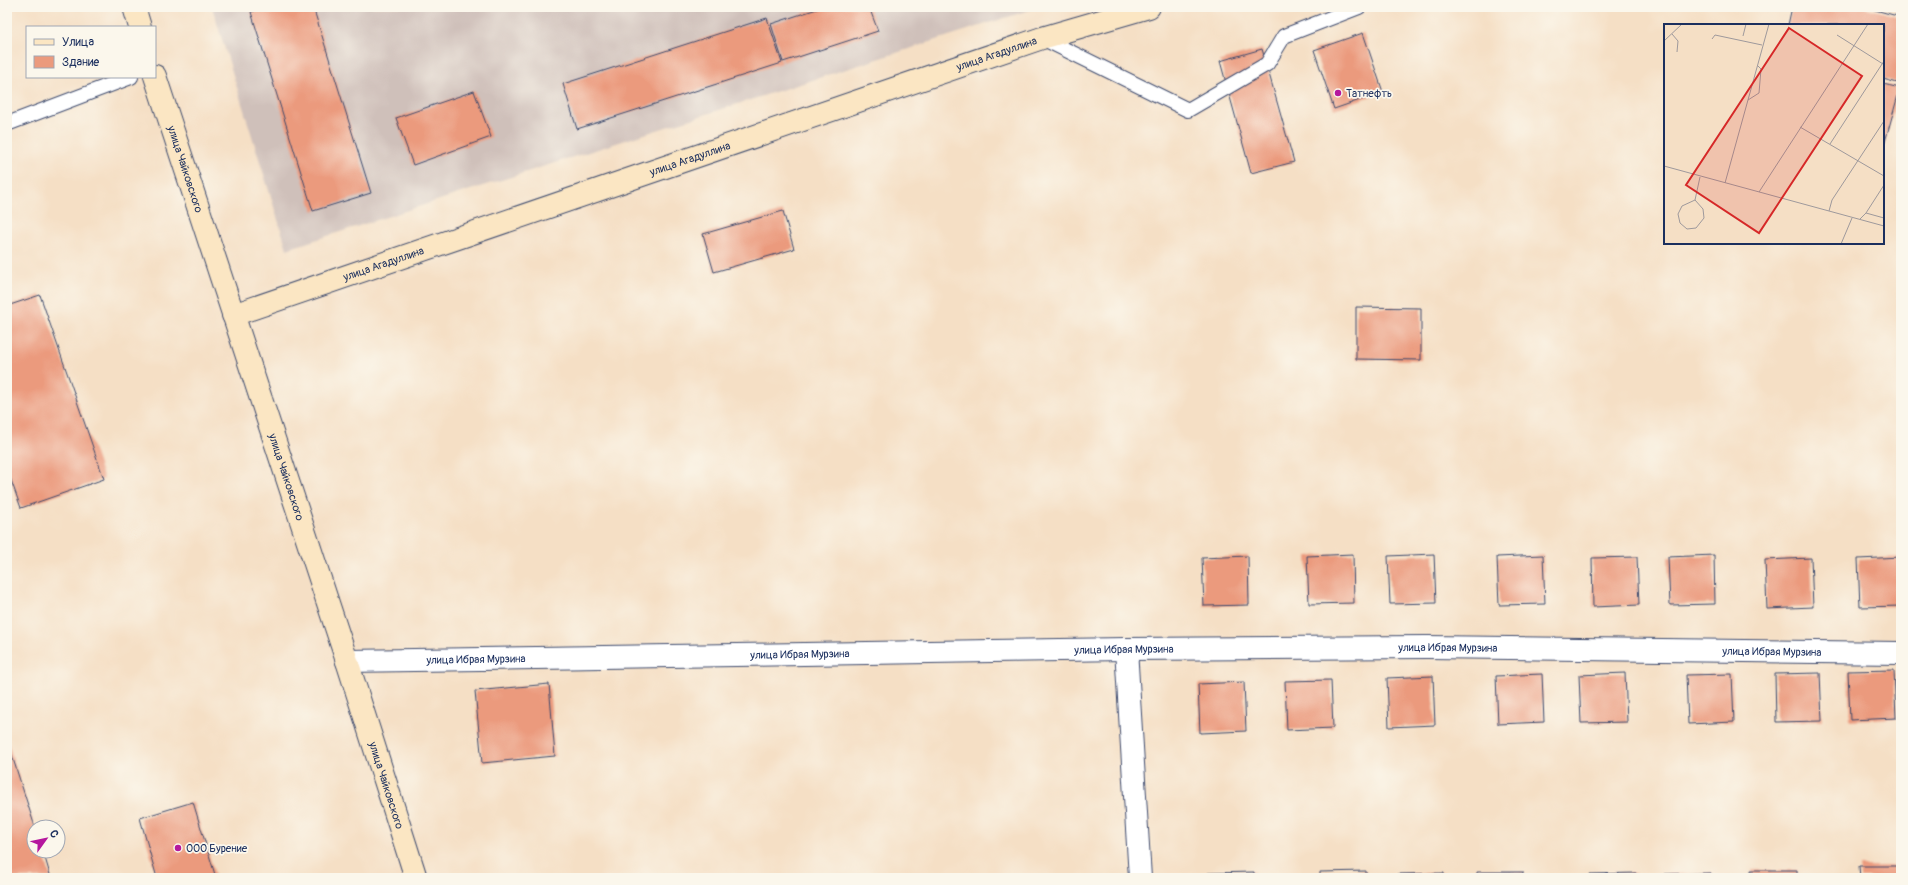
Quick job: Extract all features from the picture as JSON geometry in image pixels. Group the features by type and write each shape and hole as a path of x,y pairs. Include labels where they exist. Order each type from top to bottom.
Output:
{"main road":[{"path":"134,7 140,26"},
{"name":"улица Агадуллина","path":"233,315 1042,38 1149,7"},
{"name":"улица Чайковского","path":"156,78 347,661 416,878"}],"street":[{"name":"улица Ибрая Мурзина","path":"347,661 1427,646 1901,653"},
{"path":"1126,649 1140,878"}],"lane":[{"path":"1042,38 1188,110 1267,64 1284,36 1359,7"},
{"path":"7,124 128,78"}],"shaded area":[{"path":"212,7 1039,7 287,249"}],"building":[{"path":"266,7 313,7 371,193 313,211 251,12"},
{"path":"823,7 869,7 878,31 783,62 771,24"},
{"path":"1792,7 1864,7 1901,17 1901,84 1884,79 1884,24 1788,24"},
{"path":"767,18 782,63 577,129 563,84"},
{"path":"1363,33 1383,92 1334,109 1314,50"},
{"path":"1262,49 1294,162 1251,173 1220,61"},
{"path":"1884,84 1900,88 1884,145"},
{"path":"474,91 491,137 413,165 396,118"},
{"path":"783,211 794,249 714,272 703,234"},
{"path":"40,295 104,479 21,508 7,469 7,306"},
{"path":"1356,307 1421,308 1421,360 1356,359"},
{"path":"1353,554 1354,603 1309,604 1307,556"},
{"path":"1434,554 1436,603 1390,604 1388,556"},
{"path":"1543,555 1545,604 1499,605 1497,557"},
{"path":"1714,555 1715,604 1670,605 1668,557"},
{"path":"1248,556 1249,605 1204,606 1202,558"},
{"path":"1637,557 1639,605 1593,607 1592,558"},
{"path":"1901,557 1901,606 1860,607 1858,559"},
{"path":"1811,558 1813,607 1767,609 1765,560"},
{"path":"1894,670 1896,718 1850,720 1848,671"},
{"path":"1625,673 1627,722 1581,723 1579,675"},
{"path":"1820,673 1822,721 1776,722 1775,674"},
{"path":"1542,674 1544,722 1498,724 1496,676"},
{"path":"1732,674 1734,722 1688,724 1686,675"},
{"path":"1433,676 1435,725 1389,727 1387,678"},
{"path":"1331,680 1333,728 1287,730 1285,681"},
{"path":"1244,682 1246,731 1200,733 1198,684"},
{"path":"549,684 555,756 482,763 475,691"},
{"path":"7,740 32,819 26,819 26,859 45,859 51,878 7,878"},
{"name":"ООО Бурение","path":"193,802 216,878 157,878 140,818"},
{"path":"1859,866 1901,866 1901,878 1860,878"},
{"path":"1751,870 1797,870 1797,878 1752,878"},
{"path":"1366,871 1366,878 1320,878 1320,872"},
{"path":"1254,872 1254,878 1208,878 1208,873"},
{"path":"1477,872 1523,872 1523,878 1477,878"},
{"path":"1444,873 1444,878 1398,878 1398,874"},
{"path":"1636,873 1636,878 1590,878 1590,874"},
{"path":"1711,873 1711,878 1664,878 1664,874"}],"place":[{"name":"Татнефть","path":"1338,93"},
{"name":"ООО Бурение","path":"178,848"}]}
